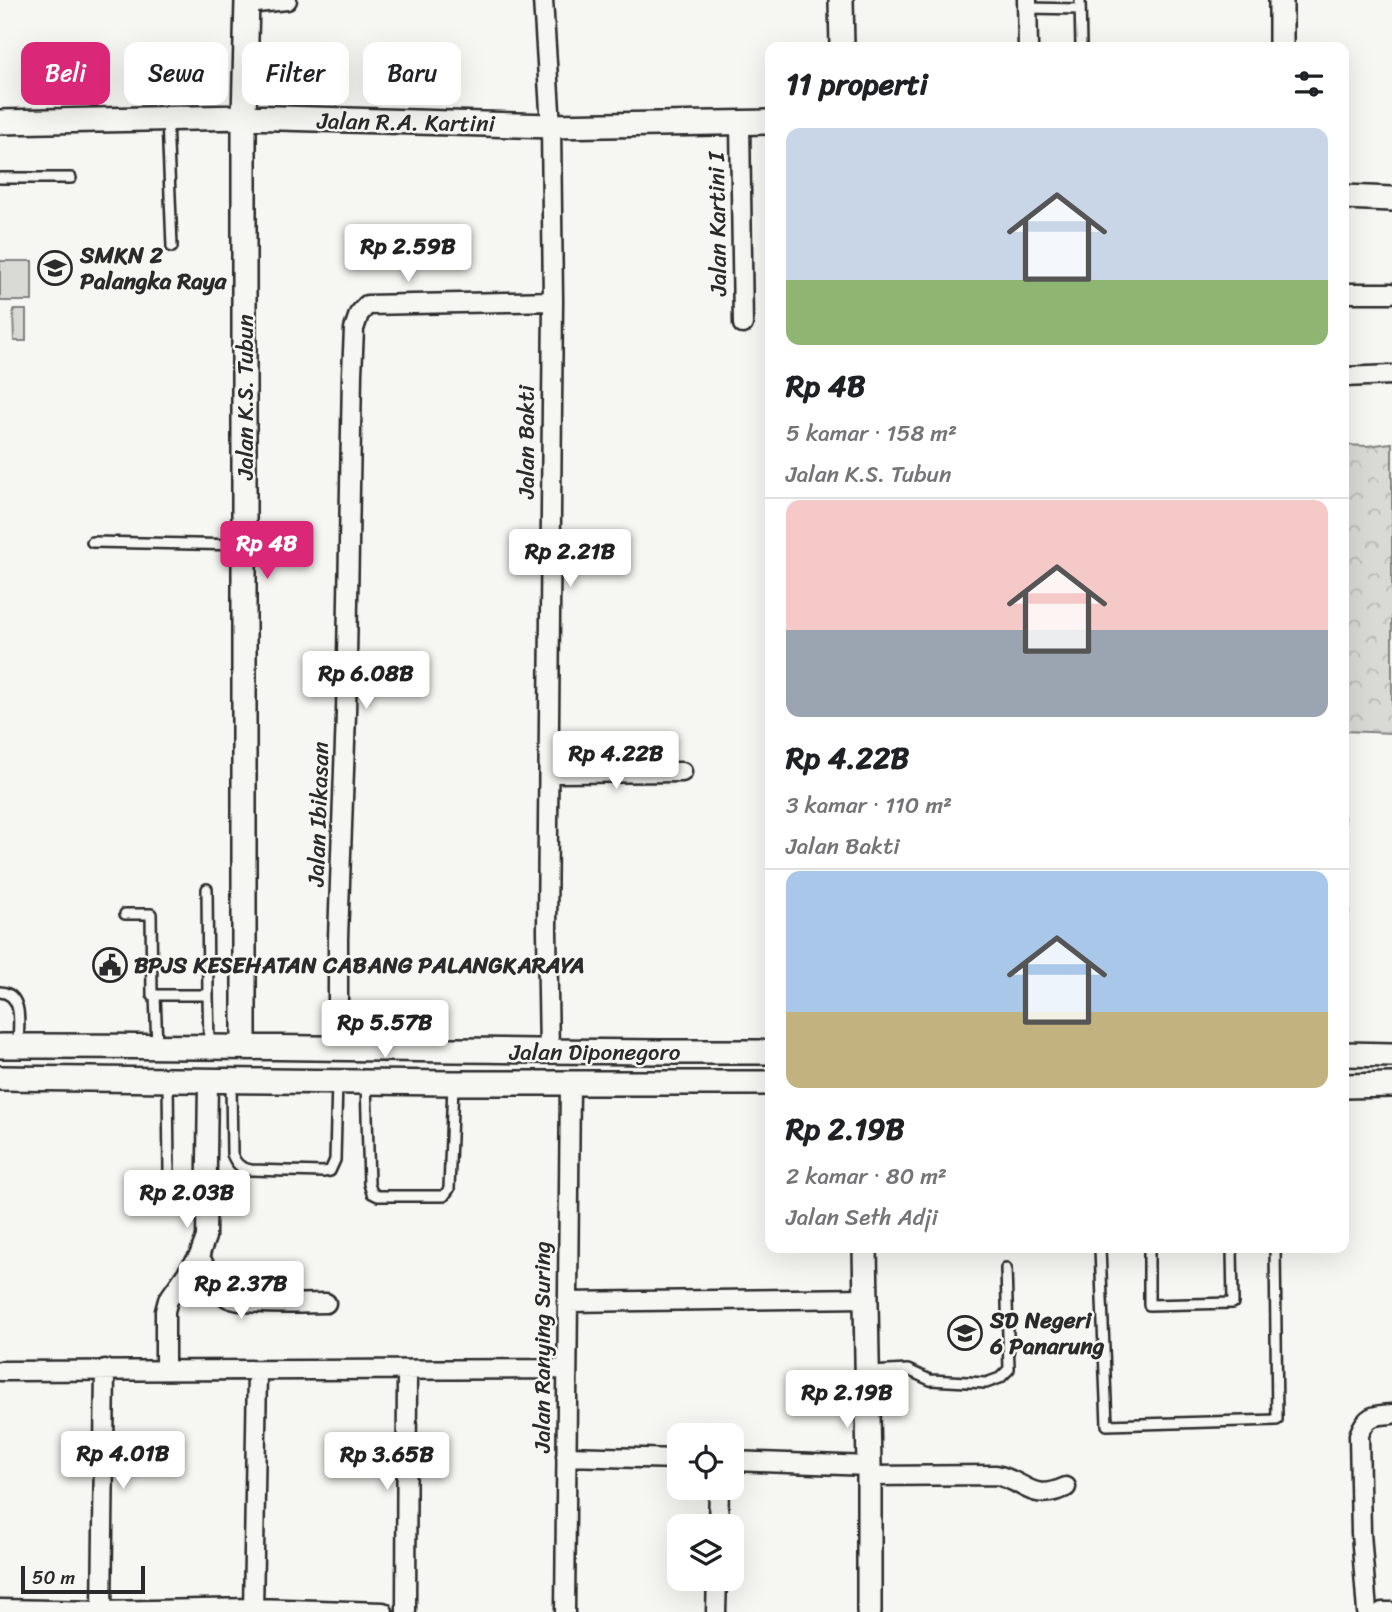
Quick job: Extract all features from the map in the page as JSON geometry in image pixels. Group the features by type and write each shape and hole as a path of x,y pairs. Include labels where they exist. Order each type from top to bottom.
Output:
{"street":[{"path":"247,2 287,0"},
{"name":"Jalan Bakti","path":"543,0 551,126 553,301 547,918 549,1053"},
{"path":"841,0 842,42"},
{"path":"1281,0 1281,42"},
{"name":"Jalan K.S. Tubun","path":"244,1046 244,117 247,2"},
{"path":"1027,4 1028,42"},
{"name":"Jalan R.A. Kartini","path":"0,122 244,117 551,126 765,122"},
{"name":"Jalan Kartini I","path":"740,124 743,324"},
{"path":"1349,197 1392,199"},
{"path":"1349,293 1392,293"},
{"name":"Jalan Ibikasan","path":"338,1046 338,939 354,329 359,314 367,305 553,301"},
{"path":"1349,377 1392,375"},
{"path":"550,773 682,772"},
{"path":"44,1045 44,1078"},
{"name":"Jalan Diponegoro","path":"9,1046 338,1046 549,1053 765,1052"},
{"path":"1349,1054 1392,1055"},
{"name":"Jalan Diponegoro","path":"0,1078 765,1083"},
{"path":"165,1370 165,1311 168,1300 199,1256 206,1237 220,1080"},
{"name":"Jalan Ranying Suring","path":"565,1612 570,1083"},
{"path":"1349,1086 1392,1085"},
{"path":"865,1253 869,1612"},
{"path":"199,1256 217,1285 230,1299 245,1302 326,1303"},
{"path":"567,1302 866,1298"},
{"path":"102,1611 105,1369"},
{"path":"0,1371 567,1369"},
{"path":"406,1612 407,1371"},
{"path":"253,1610 257,1372"},
{"path":"1367,1612 1361,1533 1359,1435 1364,1422 1370,1418 1392,1414"},
{"path":"566,1456 667,1459"},
{"path":"744,1462 869,1471 996,1475 1008,1477 1028,1491 1035,1492 1054,1492 1066,1487"},
{"path":"716,1612 717,1591"},
{"path":"0,1609 383,1612"},
{"path":"1382,1612 1392,1612"}],"lane":[{"path":"1027,4 1080,5 1081,42"},
{"path":"167,118 172,247"},
{"path":"0,178 71,178"},
{"path":"92,542 246,545"},
{"path":"207,889 209,1046"},
{"path":"125,914 151,914 156,1046"},
{"path":"0,992 8,993 15,999 18,1009 9,1046"},
{"path":"155,995 208,995"},
{"path":"168,1079 169,1174"},
{"path":"220,1080 235,1162 242,1168 251,1170 323,1172 330,1171 335,1160 337,1081"},
{"path":"366,1082 369,1184 372,1193 378,1196 444,1196 449,1189 453,1083"},
{"path":"1100,1253 1107,1425 1277,1420 1275,1253"},
{"path":"1149,1253 1149,1305 1233,1303 1232,1253"},
{"path":"868,1372 908,1370 930,1380 986,1383 1000,1378 1009,1369 1006,1268"}],"green space":[{"path":"0,261 32,261 32,301 0,301"},
{"path":"13,310 26,310 26,341 14,341"},
{"path":"1392,443 1392,733 1349,731 1349,445"}],"place":[{"name":"SMKN 2 Palangka Raya","path":"55,268"},
{"name":"BPJS KESEHATAN CABANG PALANGKARAYA","path":"110,965"},
{"name":"SD Negeri 6 Panarung","path":"965,1333"}]}
